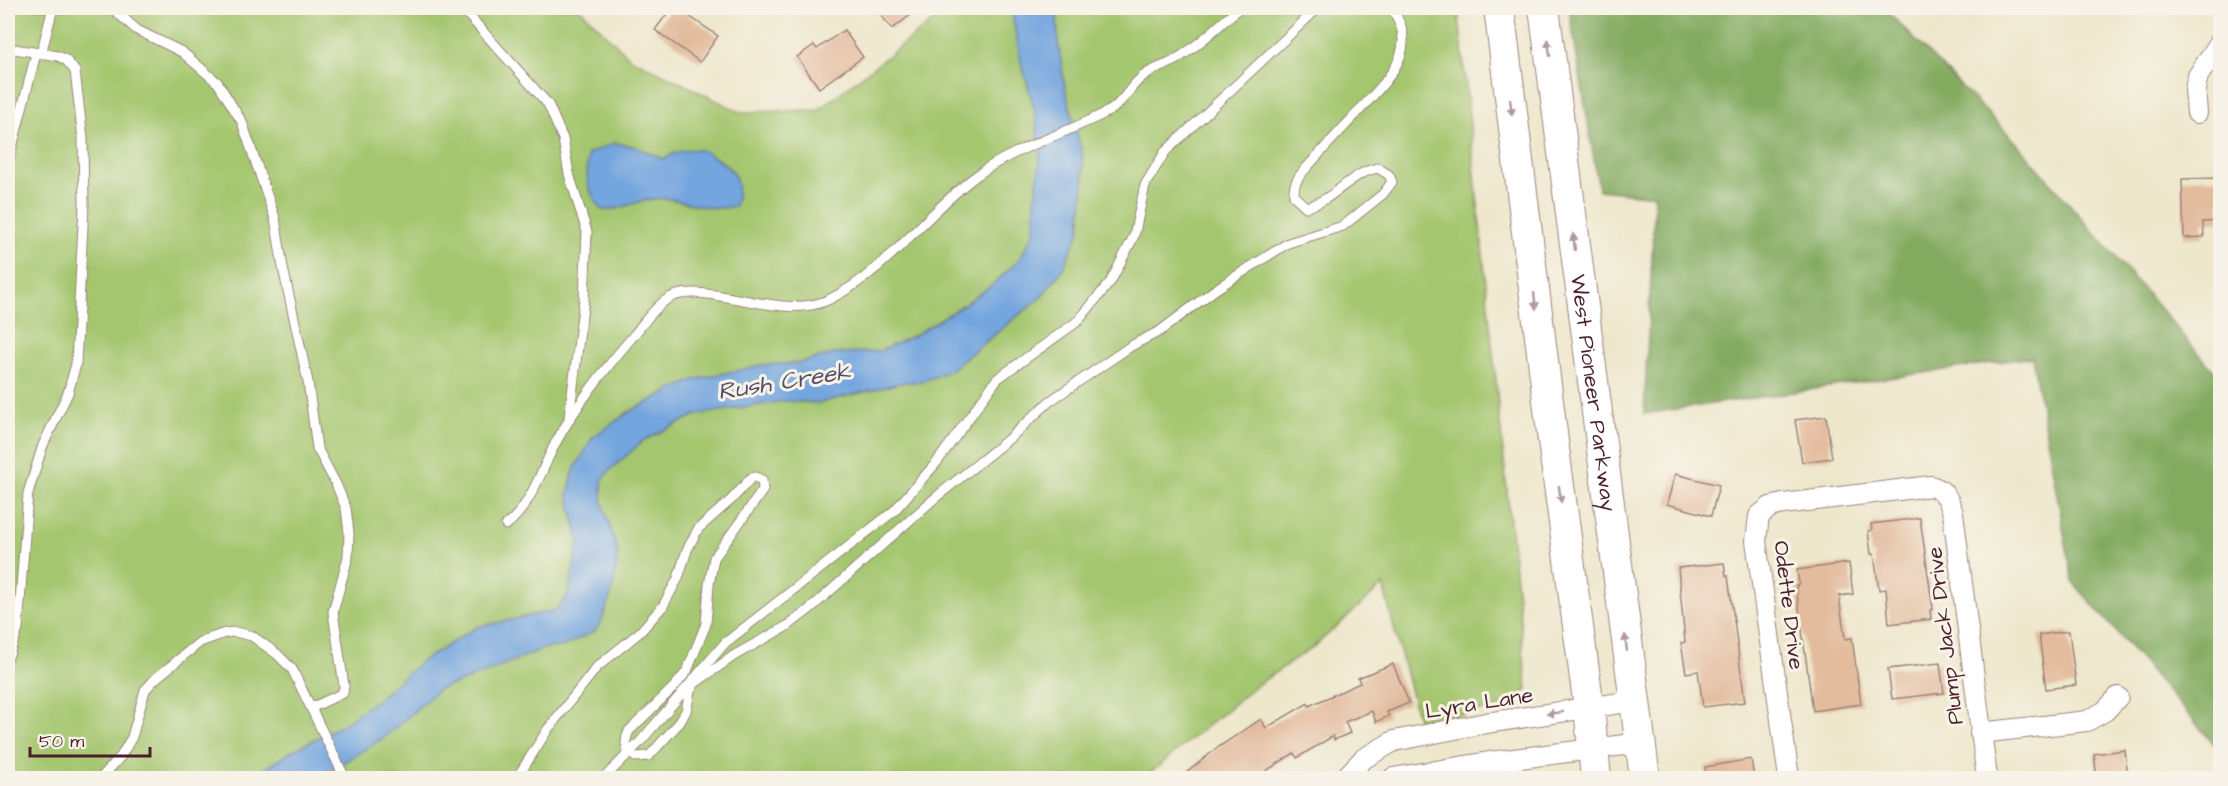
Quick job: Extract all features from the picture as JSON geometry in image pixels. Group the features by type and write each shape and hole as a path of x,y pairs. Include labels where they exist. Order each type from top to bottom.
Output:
{"main road":[{"name":"West Pioneer Parkway","path":"1498,8 1589,708 1596,778"},
{"name":"West Pioneer Parkway","path":"1544,8 1645,778"}],"street":[{"path":"2197,113 2195,89 2198,76 2220,42"},
{"name":"Odette Drive","path":"1789,778 1756,541 1759,516 1770,507 1782,504 1919,486 1931,486 1941,490"},
{"name":"Plump Jack Drive","path":"1941,490 1953,513 1987,778"},
{"path":"1980,733 2087,721 2105,711 2118,697"},
{"name":"Lyra Lane","path":"1347,778 1363,759 1394,741 1486,723 1634,701"},
{"path":"1393,778 1490,762 1640,743"}],"lane":[{"path":"8,163 53,8"},
{"path":"112,8 137,30 182,52 218,83 242,122 275,218 283,268 308,382 317,448 343,500 349,533 348,557 333,612 344,686 343,693 311,708"},
{"path":"462,8 548,104 563,139 569,174 587,232 585,299 569,421"},
{"path":"506,525 524,506 569,421 624,347 665,301 687,293 782,307 804,307 828,300 895,252 938,208 977,176 1002,160 1113,109 1134,84 1147,73 1171,62 1200,42 1239,8"},
{"path":"603,778 629,753 725,643 894,511 937,462 997,379 1078,321 1111,281 1134,236 1145,185 1165,152 1318,8"},
{"path":"517,778 548,729 597,667 640,632 663,606 678,578 687,550 698,529 732,499 751,478 759,478 763,483 763,490 714,558 706,624 687,671 629,731 626,738 629,753 640,758 649,756 680,722 686,711 690,691 696,683 735,656 789,625 811,608 935,498 1011,437 1050,401 1131,346 1160,331 1216,289 1288,243 1343,226 1383,194 1392,182 1389,176 1378,168 1370,169 1351,179 1318,205 1306,207 1294,196 1293,186 1297,178 1393,75 1404,39 1400,20 1391,8"},
{"path":"8,48 66,60 75,71 83,139 84,205 76,364 68,393 43,446 28,494 18,629 8,657"},
{"path":"101,778 121,756 132,737 145,690 200,642 225,633 252,636 277,654 292,669 344,777"}],"green space":[{"path":"8,8 579,8 630,58 740,112 818,110 950,8 1458,8 1527,689 1515,704 1419,723 1383,585 1316,645 1253,688 1144,778 8,778"},
{"path":"1569,8 1884,8 2014,140 2220,378 2220,751 2073,582 2032,357 1644,414 1655,196 1599,190"}],"water":[{"name":"Rush Creek","path":"1011,8 1057,8 1058,42 1065,87 1082,153 1084,183 1080,231 1061,272 1039,299 949,371 921,382 905,382 819,403 784,401 696,415 644,440 609,471 602,481 602,500 618,552 613,589 601,623 595,631 564,646 545,648 439,689 385,737 318,778 251,778 292,751 340,726 378,699 419,663 477,627 556,610 568,595 579,541 568,494 574,470 593,437 629,412 694,380 762,365 798,363 834,354 880,351 915,335 952,312 991,286 1019,260 1034,232 1040,158 1035,111 1021,62"},
{"path":"614,143 633,146 663,159 685,150 705,151 726,165 735,176 738,189 735,206 712,208 663,198 602,210 588,184 588,154"}],"building":[{"path":"671,8 677,8 718,36 700,62 655,30"},
{"path":"875,8 920,8 892,29"},
{"path":"844,30 863,57 819,88 797,57 814,45 817,49"},
{"path":"2220,178 2220,221 2203,222 2204,237 2184,238 2182,179"},
{"path":"1826,416 1832,458 1802,462 1795,420"},
{"path":"1675,474 1719,485 1711,516 1667,504"},
{"path":"1920,518 1933,609 1930,610 1931,619 1889,624 1886,589 1879,590 1868,531 1872,530 1871,524"},
{"path":"1724,563 1726,576 1728,576 1745,702 1703,707 1698,671 1686,673 1681,643 1685,642 1678,568"},
{"path":"1849,563 1853,594 1839,596 1845,639 1852,638 1861,704 1813,711 1796,586 1799,585 1797,570"},
{"path":"2069,631 2076,685 2046,689 2039,635"},
{"path":"1940,663 1944,693 1892,699 1888,669"},
{"path":"1393,664 1409,703 1387,712 1389,716 1376,722 1372,711 1345,722 1350,733 1334,740 1333,736 1297,758 1294,753 1255,778 1180,778 1217,748 1261,719 1266,728 1308,703 1309,706 1360,683 1358,678"},
{"path":"2125,750 2128,778 2097,778 2094,754"},
{"path":"1751,759 1754,778 1707,778 1705,767"}]}
